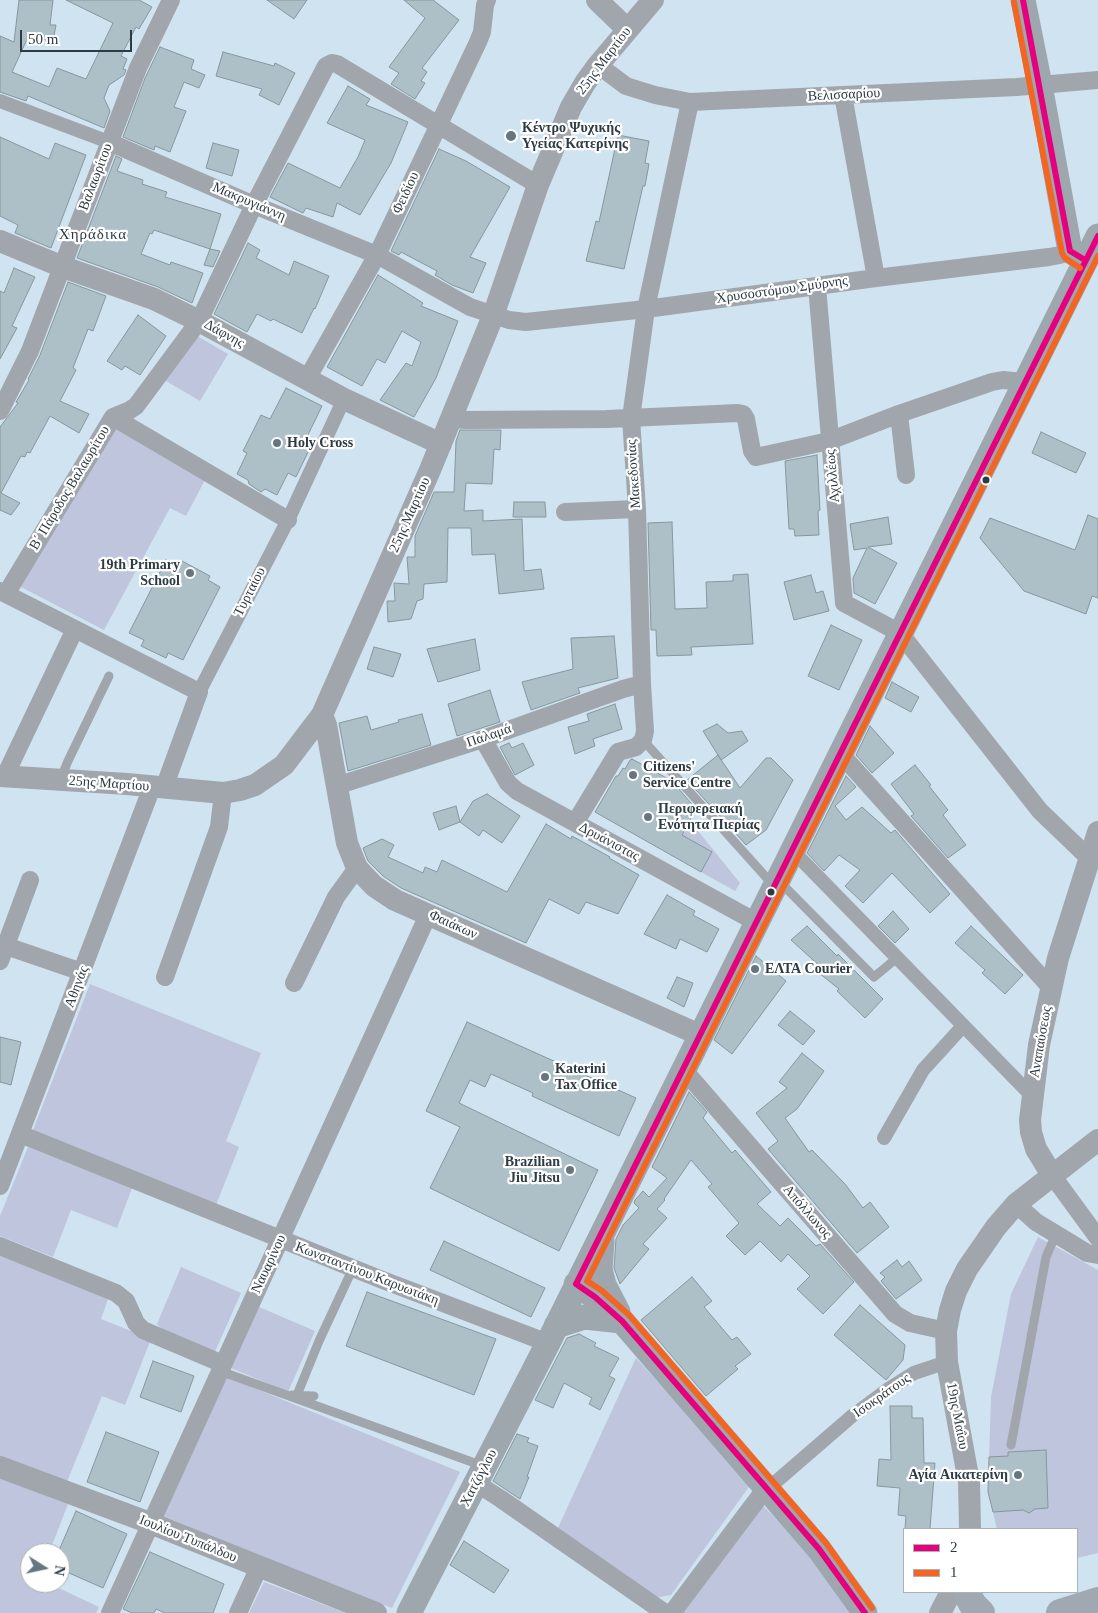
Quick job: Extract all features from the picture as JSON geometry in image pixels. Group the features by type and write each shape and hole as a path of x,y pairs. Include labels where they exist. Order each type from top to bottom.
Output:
{"main road":[{"path":"1023,0 1078,255"},
{"name":"Χατζόγλου","path":"409,1613 552,1334 1024,382 1078,255 1098,236"},
{"path":"605,1226 600,1253 600,1269 604,1285 622,1321"},
{"path":"576,1284 595,1297 622,1321 819,1550 865,1613"},
{"path":"552,1334 584,1317 622,1321"},
{"path":"967,1593 973,1605 981,1613"},
{"path":"1060,1613 1098,1601"}],"street":[{"name":"Βαλαωρίτου","path":"0,411 30,351 138,68 170,0"},
{"name":"Φειδίου","path":"307,379 377,255 478,42 482,32 487,0"},
{"path":"597,0 627,29"},
{"name":"25ης Μαρτίου","path":"2,776 223,793 255,785 284,766 322,715 452,419 493,316 538,185 571,107 598,65 653,0"},
{"name":"Β΄ Πάροδος Βαλαωρίτου","path":"3,593 113,417 136,406 199,320 254,205 326,66 332,63 337,64 438,125"},
{"name":"Βελισσαρίου","path":"598,65 626,86 655,95 690,102 1040,85 1098,80"},
{"path":"843,95 876,278"},
{"name":"Μακρυγιάννη","path":"0,102 109,142 254,205 377,255 470,307 493,316"},
{"name":"Μακεδονίας","path":"643,740 645,732 637,509 631,418 646,308 690,102"},
{"path":"438,125 538,185"},
{"name":"Δάφνης","path":"0,241 62,267 154,299 199,320 344,399 441,444"},
{"name":"Χρυσοστόμου Σμύρνης","path":"493,316 526,322 1060,255 1078,255"},
{"name":"Αχιλλέως","path":"816,286 844,603 900,633"},
{"path":"452,419 631,418 743,414 746,419 752,451 756,456 829,440 992,382 1003,380 1024,382"},
{"name":"Τυρταίου","path":"158,787 199,692 288,520 344,399"},
{"path":"900,414 906,475"},
{"path":"113,417 288,520"},
{"path":"565,512 637,509"},
{"path":"3,593 199,692"},
{"path":"2,776 75,629"},
{"path":"900,633 1040,811 1090,859"},
{"name":"Παλαμά","path":"336,786 483,739 642,684"},
{"name":"Φαιάκων","path":"322,715 326,725 347,843 357,868 374,886 395,900 700,1035"},
{"name":"Δρυάνιστας","path":"483,739 508,783 517,791 756,922"},
{"path":"575,823 618,752 636,747 643,740"},
{"path":"840,754 1051,988"},
{"name":"Αθηνάς","path":"0,1186 82,972 158,787"},
{"path":"165,977 219,827 223,793"},
{"name":"Αναπαύσεως","path":"1098,832 1058,958 1039,1045 1030,1120 1036,1149 1052,1175 1098,1238"},
{"path":"792,850 1033,1097"},
{"path":"294,983 336,897 357,868"},
{"path":"30,880 3,954 82,972"},
{"name":"Ναυαρίνου","path":"110,1613 428,914"},
{"path":"884,1138 923,1070 963,1026"},
{"name":"Απόλλωνος","path":"683,1069 895,1314 910,1323 946,1330"},
{"name":"Κωνσταντίνου Καρυωτάκη","path":"20,1134 353,1268 552,1334"},
{"path":"947,1362 946,1330 950,1310 956,1291 967,1269 996,1227 1016,1204 1098,1140"},
{"path":"1016,1204 1036,1222 1086,1252 1098,1255"},
{"path":"0,1246 116,1293 126,1301 136,1323 143,1330 222,1367"},
{"name":"Ισοκράτους","path":"766,1488 778,1480 852,1416 887,1390 914,1373 947,1362"},
{"name":"19ης Μαΐου","path":"947,1362 969,1482 970,1528"},
{"name":"Ιουλίου Τυπάλδου","path":"0,1467 150,1523 376,1613"},
{"path":"481,1475 501,1499 665,1613"},
{"path":"672,1613 766,1488"},
{"path":"238,1613 259,1567"},
{"path":"940,1613 951,1593"}],"lane":[{"path":"60,780 109,676"},
{"path":"643,740 776,882 874,977 897,958"},
{"path":"1011,1446 1046,1257 1056,1234"},
{"path":"297,1395 319,1341 353,1268"},
{"path":"222,1367 285,1395 481,1475"},
{"path":"285,1395 314,1396"}],"shaded area":[{"path":"192,333 228,354 200,401 161,378"},
{"path":"113,424 206,478 186,516 170,508 104,630 17,585"},
{"path":"690,821 740,883 735,891 701,872 682,835"},
{"path":"90,984 261,1053 226,1141 239,1147 216,1205 33,1130"},
{"path":"28,1147 132,1188 117,1228 71,1210 53,1257 0,1236 0,1216"},
{"path":"1038,1237 1098,1270 1098,1553 1078,1558 1078,1528 997,1528 988,1492 991,1397 1011,1294"},
{"path":"0,1253 109,1296 101,1319 151,1339 125,1405 102,1396 66,1484 0,1457"},
{"path":"181,1267 241,1293 214,1354 164,1332 157,1324"},
{"path":"259,1307 315,1331 288,1392 231,1368"},
{"path":"636,1358 751,1484 671,1595 654,1598 557,1530"},
{"path":"227,1377 460,1472 392,1608 163,1518"},
{"path":"0,1478 68,1504 53,1543 20,1543 20,1593 69,1593 99,1607 96,1613 0,1613"},
{"path":"760,1503 794,1536 852,1613 676,1613"},
{"path":"264,1582 346,1613 249,1613"}],"building":[{"path":"19,0 53,0 50,25 56,25 53,41 29,35 12,72 49,87 57,68 86,79 113,23 66,0 139,0 152,7 139,29 136,27 121,56 127,59 123,69 126,70 124,75 109,85 104,98 110,111 104,128 28,96 26,101 0,92 0,36 14,42"},
{"path":"267,0 307,0 294,19"},
{"path":"404,0 433,0 459,20 422,68 427,72 421,81 425,83 415,99 391,84 399,73 389,67 425,18"},
{"path":"160,47 194,60 191,69 205,75 199,88 184,82 174,107 186,111 170,152 155,146 154,150 123,137 145,78"},
{"path":"223,52 274,66 275,63 295,73 279,105 259,95 262,89 216,76"},
{"path":"348,86 370,99 366,105 408,122 391,163 360,215 337,203 333,217 306,208 303,213 270,197 288,163 340,188 358,157 365,140 327,123"},
{"path":"618,135 649,141 645,163 649,164 645,186 643,186 624,269 586,261 596,221 599,222"},
{"path":"0,137 49,159 55,143 86,155 51,248 15,233 18,225 0,216"},
{"path":"213,143 239,150 232,176 206,168"},
{"path":"439,149 466,161 510,187 470,257 486,263 473,293 452,285 435,275 437,271 401,252 399,255 391,251"},
{"path":"116,156 122,159 117,171 143,180 142,184 167,192 165,197 221,214 210,249 154,230 152,234 150,233 141,254 170,265 171,262 203,273 192,303 158,287 77,258"},
{"path":"248,243 260,250 256,258 289,275 294,261 329,276 302,333 273,319 271,321 257,314 247,332 214,314"},
{"path":"210,249 220,251 213,267 204,265"},
{"path":"14,268 35,277 12,326 17,328 0,359 0,291 4,293"},
{"path":"378,275 423,303 421,306 458,321 436,378 414,417 380,400 406,363 412,366 421,342 402,331 385,363 377,359 362,386 327,367"},
{"path":"68,282 106,296 93,331 88,329 73,368 76,370 60,401 89,414 79,433 50,416 30,453 27,452 25,457 21,456 1,493 20,503 11,515 0,510 0,427 18,403 16,402 29,380"},
{"path":"138,315 166,336 140,375 125,366 122,370 107,361"},
{"name":"Holy Cross","path":"286,388 322,406 305,441 312,444 296,477 288,473 277,495 265,489 261,492 249,484 248,480 237,474 247,453 243,451 261,415 270,419"},
{"path":"460,430 501,430 500,450 494,449 492,484 466,483 464,511 483,510 483,521 522,519 524,571 541,569 544,589 499,594 495,554 472,555 471,528 448,528 447,582 424,584 423,599 417,601 411,619 388,622 387,601 395,601 394,583 409,584 407,557 415,557 415,536 434,492 454,492 456,441"},
{"path":"1041,432 1086,453 1076,473 1032,453"},
{"path":"817,455 820,510 818,511 819,535 795,536 794,529 789,529 785,461"},
{"path":"514,502 545,502 546,517 513,517"},
{"path":"1088,515 1098,519 1098,598 1092,596 1086,614 1024,591 980,538 990,518 1075,550"},
{"path":"888,517 892,544 868,547 897,563 875,604 854,593 853,578 867,548 854,550 850,524"},
{"path":"672,522 675,609 707,608 706,582 733,581 733,575 748,574 753,644 691,647 692,655 657,656 656,630 651,630 648,523"},
{"path":"166,560 179,566 182,561 210,576 208,580 220,587 183,660 168,653 166,658 141,646 144,640 129,633"},
{"path":"811,575 816,593 823,591 829,611 794,620 784,582"},
{"path":"831,625 862,640 839,690 808,676"},
{"path":"614,636 618,678 578,688 580,693 531,710 522,682 573,669 571,638"},
{"path":"475,639 480,670 438,682 427,649"},
{"path":"374,647 401,654 393,677 367,669"},
{"path":"892,682 919,697 911,712 885,698"},
{"path":"490,690 500,722 457,736 448,704"},
{"path":"615,704 622,729 593,739 595,746 575,754 568,727 589,721 587,714"},
{"path":"422,714 431,745 348,771 339,723 367,716 371,730"},
{"path":"717,724 728,733 742,731 748,741 721,760 703,731"},
{"path":"870,726 894,753 872,773 856,755"},
{"path":"509,743 512,748 523,743 534,765 515,775 500,747"},
{"path":"718,755 740,788 766,758 771,758 793,780 766,830 746,845 687,780"},
{"name":"Περιφερειακή Ενότητα Πιερίας","path":"632,759 672,781 696,809 682,835 712,852 701,872 595,812 616,776 618,776 623,768 625,769"},
{"path":"915,765 948,810 943,815 966,845 948,858 911,816 914,814 891,784"},
{"path":"846,776 856,787 835,806 846,820 862,807 891,833 895,830 950,894 930,913 892,873 863,903 845,886 860,870 839,855 824,871 807,853"},
{"path":"487,794 520,816 502,843 483,830 479,836 460,822 473,801"},
{"path":"456,806 460,822 439,830 433,813"},
{"path":"546,824 571,839 572,836 639,875 618,914 586,902 579,914 549,899 526,943 401,888 383,876 368,861 363,848 382,839 394,845 388,857 423,873 425,867 437,872 442,860 507,892"},
{"path":"667,895 695,911 693,915 719,929 707,952 680,939 676,949 644,934"},
{"path":"893,911 909,929 895,943 878,926"},
{"path":"807,926 883,999 865,1018 837,991 839,989 819,973 823,969 791,940"},
{"path":"971,926 1023,975 1005,994 982,973 985,970 955,943"},
{"path":"756,956 786,981 732,1054 714,1040"},
{"path":"677,977 693,983 684,1007 667,998"},
{"path":"790,1011 815,1031 803,1045 778,1025"},
{"path":"467,1022 636,1098 619,1136 532,1096 533,1093 491,1074 485,1087 470,1080 459,1103 598,1170 559,1251 430,1188 460,1127 426,1111"},
{"path":"0,1037 21,1042 11,1085 0,1082"},
{"path":"802,1053 824,1071 797,1109 785,1118 809,1152 812,1150 845,1184 863,1208 870,1202 889,1227 857,1253 768,1149 778,1141 756,1113 787,1088 779,1082"},
{"path":"689,1092 707,1112 703,1118 732,1153 735,1150 771,1192 757,1204 780,1226 788,1218 816,1246 820,1244 854,1282 823,1314 797,1289 810,1276 788,1254 781,1262 760,1241 745,1255 726,1236 739,1223 708,1187 712,1184 691,1160 657,1209 667,1218 643,1244 649,1249 620,1284 614,1268 616,1239 623,1225 639,1208 634,1203 635,1200 643,1191 649,1197 667,1178 652,1167"},
{"path":"444,1241 545,1288 531,1317 430,1270"},
{"path":"897,1260 902,1267 909,1261 922,1280 896,1299 881,1281 885,1277 880,1273"},
{"path":"692,1277 712,1301 704,1307 732,1340 737,1337 751,1354 735,1366 738,1369 706,1396 641,1320"},
{"path":"367,1292 496,1339 474,1395 346,1346"},
{"path":"860,1305 905,1345 903,1360 886,1380 834,1335"},
{"path":"579,1334 596,1343 594,1346 619,1358 609,1376 615,1379 600,1410 589,1404 592,1398 564,1383 553,1408 535,1400 567,1338"},
{"path":"153,1361 194,1376 181,1412 140,1397"},
{"path":"890,1406 912,1406 912,1418 923,1418 924,1463 935,1463 930,1528 905,1528 906,1516 898,1515 900,1488 877,1486 879,1459 891,1460"},
{"path":"106,1432 159,1452 140,1502 87,1482"},
{"path":"517,1434 529,1438 527,1442 538,1446 520,1499 493,1481"},
{"name":"Αγία Αικατερίνη","path":"1046,1450 1048,1508 1035,1509 1029,1513 1023,1510 993,1512 988,1492 989,1457 1008,1456 1008,1452"},
{"path":"76,1511 127,1534 103,1588 70,1573 70,1543 62,1543"},
{"path":"464,1541 509,1570 494,1593 450,1565"},
{"path":"150,1552 224,1584 213,1613 165,1613 156,1609 154,1613 132,1613 123,1609"}],"transit line":[{"name":"2","path":"1023,0 1070,251 1085,260"},
{"name":"1","path":"1014,2 1062,253 1065,258 1080,268"},
{"name":"2","path":"865,1613 819,1549 622,1321 595,1297 576,1284 1098,236"},
{"name":"1","path":"872,1608 826,1543 629,1315 601,1290 587,1281 1098,256"}],"place":[{"name":"Κέντρο Ψυχικής Υγείας Κατερίνης","path":"511,136"},
{"name":"Holy Cross","path":"277,443"},
{"name":"19th Primary School","path":"190,573"},
{"name":"Citizens' Service Centre","path":"633,775"},
{"name":"Περιφερειακή Ενότητα Πιερίας","path":"648,817"},
{"name":"ΕΛΤΑ Courier","path":"755,969"},
{"name":"Katerini Tax Office","path":"545,1077"},
{"name":"Brazilian Jiu Jitsu","path":"570,1170"},
{"name":"Αγία Αικατερίνη","path":"1018,1475"}],"district":[{"name":"Χηράδικα","path":"93,235"}]}
